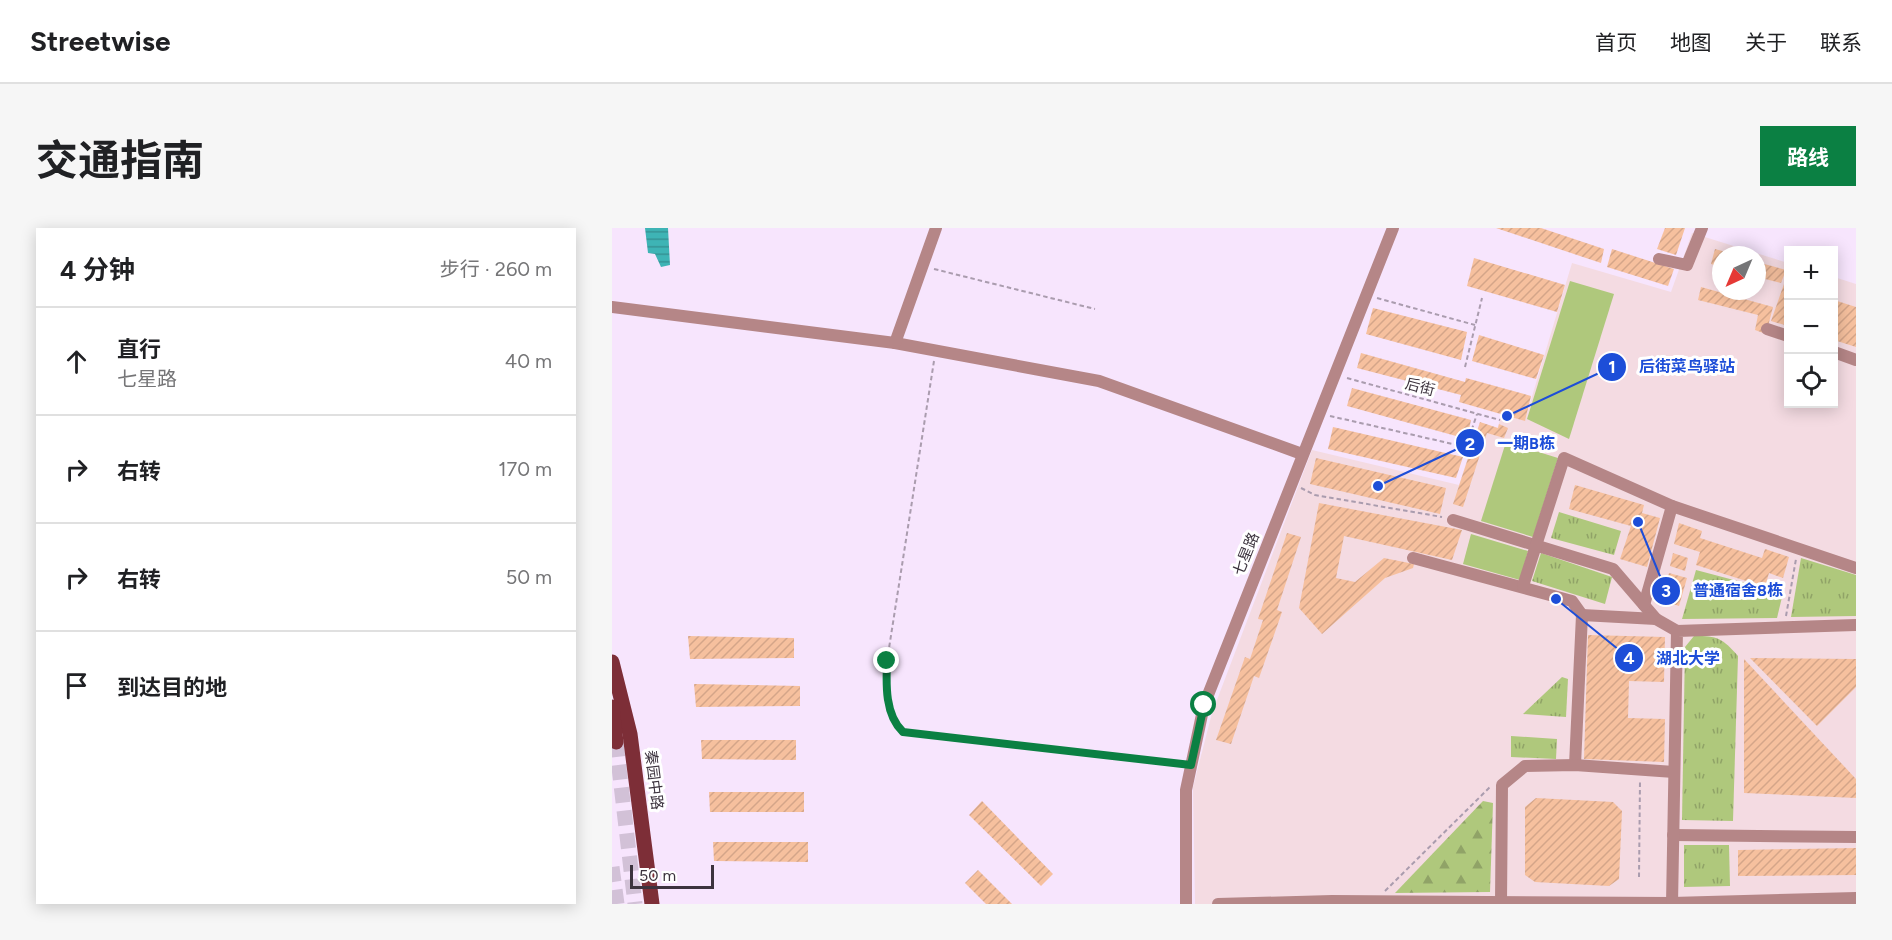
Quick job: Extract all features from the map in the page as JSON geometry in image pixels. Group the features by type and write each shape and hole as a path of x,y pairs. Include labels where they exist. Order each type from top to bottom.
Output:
{"main road":[{"name":"秦园中路","path":"612,662 630,734 652,904"},
{"path":"612,707 616,742"}],"street":[{"path":"895,343 936,228"},
{"name":"七星路","path":"1186,904 1186,790 1204,705 1393,228"},
{"path":"1659,259 1687,266 1702,228"},
{"path":"612,306 895,343 1099,381 1302,454"},
{"path":"1767,329 1784,335"},
{"path":"1838,354 1856,360"},
{"path":"1523,586 1564,458 1672,506 1856,568"},
{"path":"1644,605 1672,506"},
{"path":"1453,520 1613,569 1656,620 1677,632 1856,625"},
{"path":"1413,558 1572,601 1582,615 1575,765"},
{"path":"1582,615 1656,620"},
{"path":"1672,903 1677,632"},
{"path":"1501,902 1502,784 1525,766 1575,765 1674,772"},
{"path":"1673,835 1856,837"},
{"path":"1218,904 1375,901 1672,903 1856,898"}],"path":[{"path":"923,266 1095,309"},
{"path":"1366,295 1475,325"},
{"path":"1465,367 1482,298"},
{"path":"935,351 887,661 886,689 895,724 903,732 1191,765"},
{"name":"后街","path":"1334,375 1500,420"},
{"path":"1318,414 1466,447 1477,414"},
{"path":"1291,483 1315,495 1453,520"},
{"path":"1784,628 1798,548"},
{"path":"1639,877 1640,770"},
{"path":"1375,901 1488,788 1502,784"}],"shaded area":[{"path":"645,228 668,228 670,265 661,267 655,254 648,253"},
{"path":"1692,233 1734,246 1712,246 1712,300 1766,300 1766,256 1784,262 1784,408 1838,408 1838,278 1856,284 1856,904 1195,904 1193,787 1212,713 1312,450 1459,485 1477,429 1495,435 1502,414 1525,420 1572,263 1671,292"}],"green space":[{"path":"1570,281 1614,294 1569,439 1527,419"},
{"path":"1506,442 1558,458 1533,537 1481,521"},
{"path":"1559,512 1621,531 1614,555 1551,538"},
{"path":"1471,534 1528,551 1520,580 1463,564"},
{"path":"1541,553 1612,577 1605,604 1532,581"},
{"path":"1801,558 1856,575 1856,616 1791,617"},
{"path":"1696,570 1783,593 1777,618 1682,619"},
{"path":"1694,636 1719,639 1738,656 1733,821 1682,820 1685,647"},
{"path":"1562,677 1568,679 1566,717 1523,714"},
{"path":"1511,736 1557,739 1556,759 1511,757"},
{"path":"1483,801 1493,803 1490,892 1395,893"},
{"path":"1684,845 1729,845 1730,886 1684,887"}],"building":[{"path":"1496,228 1541,228 1604,249 1601,263"},
{"path":"1665,228 1685,228 1676,255 1657,249"},
{"path":"1612,249 1674,269 1668,286 1607,267"},
{"path":"1474,258 1565,285 1557,312 1467,286"},
{"path":"1766,264 1784,269 1781,283 1766,279"},
{"path":"1784,284 1784,325 1771,321"},
{"path":"1701,287 1712,290 1712,300 1748,300 1773,307 1766,334 1755,330 1758,315 1698,300"},
{"path":"1838,301 1856,307 1856,347 1838,341"},
{"path":"1373,308 1467,332 1461,360 1366,334"},
{"path":"1479,335 1544,355 1536,379 1472,361"},
{"path":"1361,353 1465,382 1466,378 1531,396 1525,421 1459,402 1461,395 1357,368"},
{"path":"1352,388 1471,420 1467,439 1347,406"},
{"path":"1480,422 1498,428 1499,424 1508,428 1504,438 1487,433 1463,507 1453,504"},
{"path":"1333,427 1463,457 1456,478 1328,449"},
{"path":"1316,458 1446,488 1440,514 1310,484"},
{"path":"1575,485 1644,505 1642,513 1660,518 1647,567 1620,559 1631,526 1569,509"},
{"path":"1319,503 1462,530 1452,560 1344,536 1336,578 1355,582 1384,558 1414,564 1413,568 1385,578 1322,634 1299,608"},
{"path":"1679,523 1702,531 1700,538 1762,558 1765,549 1789,557 1783,578 1769,573 1765,587 1696,565 1700,552 1674,544"},
{"path":"1287,533 1301,537 1277,610 1282,612 1259,678 1254,676 1231,744 1216,740 1245,657 1250,659 1263,620 1258,619"},
{"path":"1673,553 1688,558 1685,571 1670,566"},
{"path":"1669,573 1687,578 1679,606 1661,600"},
{"path":"1588,635 1665,637 1664,682 1629,681 1628,718 1665,719 1664,762 1584,759"},
{"path":"688,636 794,638 794,658 690,659"},
{"path":"1750,658 1856,659 1856,687 1817,726"},
{"path":"1744,659 1856,779 1856,798 1744,793"},
{"path":"694,684 800,686 800,706 696,707"},
{"path":"701,740 796,740 796,760 702,759"},
{"path":"709,792 804,792 804,812 710,812"},
{"path":"1536,798 1613,802 1622,811 1619,879 1609,886 1535,882 1525,875 1525,807"},
{"path":"982,801 1053,874 1041,886 969,815"},
{"path":"713,842 808,842 808,862 714,861"},
{"path":"1856,848 1856,875 1738,876 1738,850"},
{"path":"978,870 1012,904 986,904 965,883"}],"tunnel":[{"path":"616,742 635,904"},
{"path":"612,867 617,904"}],"place":[{"name":"后街菜鸟驿站","path":"1507,416"},
{"name":"一期B栋","path":"1378,486"},
{"name":"普通宿舍8栋","path":"1638,522"},
{"name":"湖北大学","path":"1556,599"}],"route":[{"path":"887,661 886,689 895,724 903,732 1191,765 1204,705"}]}
